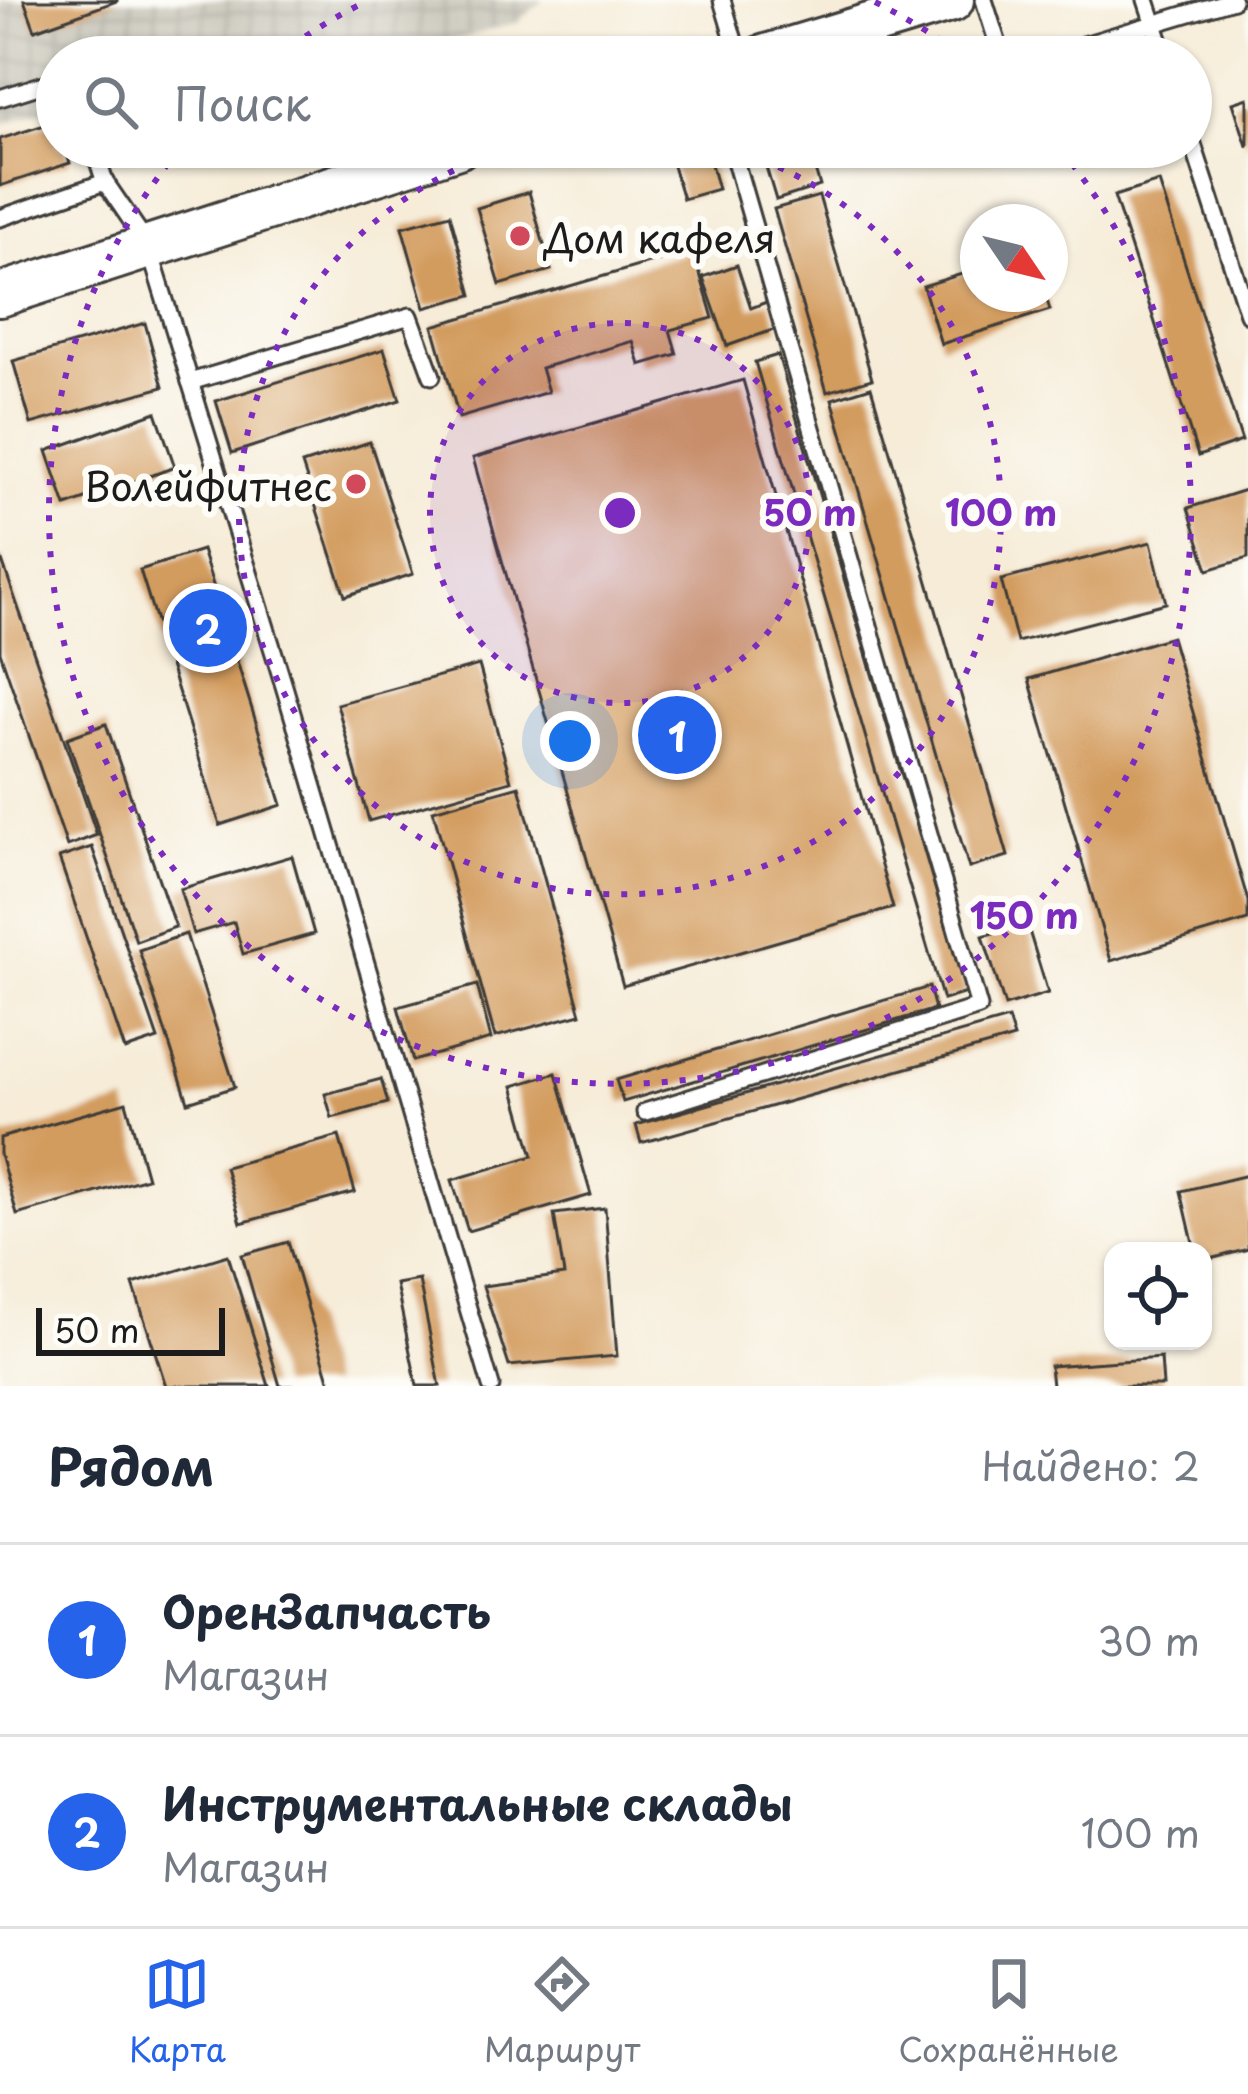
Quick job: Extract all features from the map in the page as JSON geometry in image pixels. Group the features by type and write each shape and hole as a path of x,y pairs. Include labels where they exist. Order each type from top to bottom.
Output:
{"main road":[{"path":"833,36 952,0"},
{"path":"0,295 392,168"}],"lane":[{"path":"722,0 733,36"},
{"path":"983,0 995,36"},
{"path":"1146,0 1158,36"},
{"path":"1111,36 1233,0"},
{"path":"0,98 36,87"},
{"path":"100,168 148,245 491,1386"},
{"path":"645,1112 979,1007 737,168"},
{"path":"1201,168 1248,314"},
{"path":"0,218 105,182"},
{"path":"190,382 410,316 432,376"}],"shaded area":[{"path":"0,0 543,0 518,22 470,36 36,36 36,112 0,124"}],"building":[{"path":"24,0 117,0 117,1 35,30"},
{"path":"1248,98 1248,146 1247,146 1233,103"},
{"path":"36,128 36,168 55,168 0,186 0,139"},
{"path":"674,168 712,168 718,189 683,199"},
{"path":"766,168 814,168 820,186 776,200"},
{"path":"1159,182 1242,441 1198,456 1114,196"},
{"path":"529,192 551,270 500,285 477,208"},
{"path":"819,196 872,379 827,392 774,209"},
{"path":"450,214 472,295 425,308 402,227"},
{"path":"693,250 713,318 670,330 677,354 640,365 633,341 541,368 548,392 459,418 433,326"},
{"path":"737,265 751,308 769,301 779,328 727,346 703,277"},
{"path":"960,275 960,312 1044,312 941,344 923,286"},
{"path":"145,323 163,387 31,424 13,361"},
{"path":"384,349 400,400 232,453 216,401"},
{"path":"778,355 966,993 943,1000 755,362"},
{"path":"743,380 893,908 623,986 473,458"},
{"path":"871,387 1008,856 969,868 832,399"},
{"path":"156,412 175,467 66,506 47,451"},
{"path":"370,442 413,574 345,596 302,464"},
{"path":"1248,489 1248,558 1208,570 1188,508"},
{"path":"1151,542 1166,603 1017,642 1001,580"},
{"path":"202,550 282,805 220,825 140,570"},
{"path":"0,555 97,835 67,846 0,652"},
{"path":"1171,637 1248,901 1248,920 1111,961 1029,679"},
{"path":"479,665 511,781 369,821 337,704"},
{"path":"106,724 175,927 136,941 67,738"},
{"path":"519,786 581,1014 495,1037 433,810"},
{"path":"92,847 158,1039 125,1050 59,858"},
{"path":"292,856 314,934 243,954 234,922 193,934 180,889"},
{"path":"1022,908 1048,993 1005,1006 983,936 1003,930 998,916"},
{"path":"186,934 235,1087 188,1102 139,950"},
{"path":"477,985 491,1039 413,1061 398,1007"},
{"path":"929,987 935,1009 623,1102 616,1080"},
{"path":"1008,1019 1014,1038 641,1143 636,1125"},
{"path":"556,1073 591,1195 468,1231 452,1180 533,1156 513,1086"},
{"path":"381,1079 388,1103 332,1118 325,1094"},
{"path":"126,1102 147,1178 17,1215 0,1138"},
{"path":"339,1136 355,1192 241,1223 225,1167"},
{"path":"1248,1175 1248,1249 1212,1259 1212,1242 1193,1242 1181,1191"},
{"path":"605,1208 617,1356 509,1366 483,1286 564,1275 554,1214"},
{"path":"288,1242 331,1386 280,1386 242,1255"},
{"path":"228,1255 269,1386 166,1386 133,1284"},
{"path":"419,1280 440,1386 417,1386 396,1284"},
{"path":"1161,1358 1163,1386 1052,1386 1050,1366"}],"place":[{"name":"Дом кафеля","path":"520,236"},
{"name":"Волейфитнес","path":"356,484"},
{"name":"Инструментальные склады","path":"208,628"},
{"name":"ОренЗапчасть","path":"677,735"}]}
